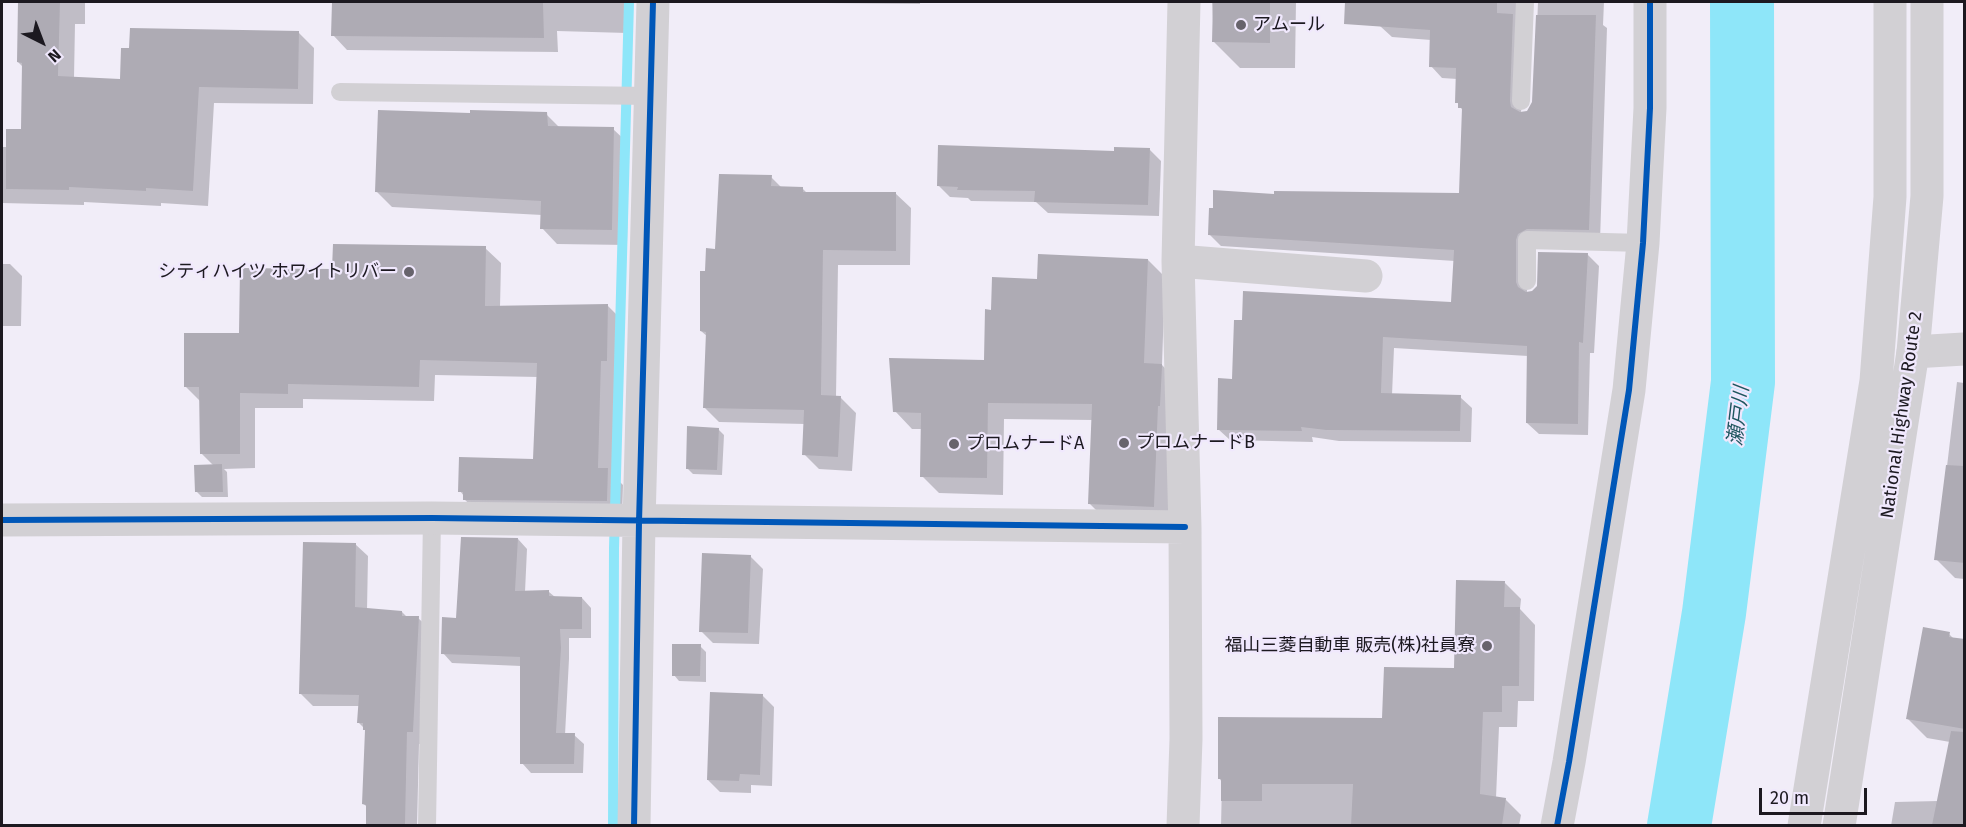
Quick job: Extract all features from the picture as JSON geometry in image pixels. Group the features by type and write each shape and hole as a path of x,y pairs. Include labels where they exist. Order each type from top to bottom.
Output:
{"main road":[{"path":"634,825 625,522 638,96 653,2"},
{"path":"1183,825 1186,739 1185,527 1178,261 1184,2"},
{"path":"1557,825 1629,390 1642,243 1650,108 1650,2"},
{"name":"National Highway Route 2","path":"1804,825 1876,381 1890,196 1890,2"},
{"name":"National Highway Route 2","path":"1839,825 1913,351 1928,196 1928,2"},
{"path":"1178,261 1366,276"},
{"path":"1913,351 1965,350"},
{"path":"2,520 432,519 1185,527"}],"lane":[{"path":"1521,101 1525,2"},
{"path":"340,92 638,96"},
{"path":"1527,281 1527,240 1642,243"},
{"path":"427,825 432,519"}],"building":[{"path":"18,2 60,2 58,76 120,79 121,48 129,48 130,28 299,31 298,89 199,87 193,191 69,187 69,190 6,189 6,129 21,129 22,63 17,62"},
{"path":"332,2 543,2 544,38 331,36"},
{"name":"アムール","path":"1213,2 1270,2 1270,43 1212,42"},
{"path":"1345,2 1497,2 1497,13 1513,14 1510,101 1511,107 1520,112 1527,111 1532,102 1536,15 1596,15 1589,230 1527,229 1518,234 1516,240 1516,282 1518,287 1526,292 1532,291 1537,286 1538,252 1588,253 1583,343 1579,342 1578,424 1526,423 1527,346 1383,337 1381,393 1461,395 1460,431 1326,430 1301,427 1302,431 1217,430 1218,378 1232,379 1234,320 1242,320 1243,291 1451,302 1454,250 1208,235 1209,208 1213,208 1213,190 1274,194 1274,191 1459,193 1462,108 1458,108 1458,103 1455,103 1456,68 1429,67 1430,30 1344,24"},
{"path":"378,110 470,113 470,110 547,112 548,126 614,127 612,230 540,229 541,201 375,192"},
{"path":"938,145 1114,151 1114,147 1150,148 1148,205 1034,202 1035,191 957,190 958,187 937,186"},
{"path":"719,174 772,175 771,186 803,187 803,192 896,192 896,251 823,250 821,395 841,396 838,457 802,455 804,410 703,408 706,332 700,331 700,271 705,271 706,248 715,249"},
{"path":"333,244 486,246 485,306 608,304 607,361 601,361 598,468 608,468 607,501 463,500 463,492 458,492 459,457 533,459 537,363 420,360 419,387 288,384 288,394 240,393 240,454 200,454 199,387 184,387 184,333 239,333 240,268 332,269"},
{"path":"1038,254 1148,259 1144,363 1162,364 1154,507 1088,504 1092,404 988,403 987,478 920,477 921,413 893,412 889,358 984,360 985,309 991,310 992,277 1037,279"},
{"path":"687,426 719,428 717,470 686,469"},
{"path":"222,464 223,492 195,492 194,465"},
{"path":"1946,465 1965,466 1965,563 1934,560"},
{"path":"461,537 518,538 515,591 549,590 549,596 582,597 582,629 560,629 556,733 575,733 574,764 520,764 520,657 441,654 442,617 456,618"},
{"path":"303,542 356,543 355,607 402,611 402,616 419,616 413,732 407,732 405,825 366,825 366,805 362,804 365,730 363,730 363,723 357,723 359,695 299,694"},
{"path":"702,553 751,555 748,633 699,632"},
{"path":"1456,580 1505,581 1504,607 1520,607 1519,686 1502,686 1502,712 1483,712 1480,794 1506,798 1502,825 1351,825 1353,784 1262,784 1262,801 1221,801 1221,779 1218,779 1218,717 1382,718 1384,667 1454,668"},
{"path":"1923,627 1950,632 1949,637 1965,639 1965,729 1906,719"},
{"path":"672,644 701,644 700,676 672,676"},
{"path":"710,692 763,694 760,775 740,774 739,781 707,780"},
{"path":"1951,731 1965,732 1965,825 1932,825"}],"waterway":[{"path":"613,826 614,548 629,2"},
{"name":"瀬戸川","path":"1679,826 1714,613 1743,382 1742,2"}],"cycle path":[{"path":"634,826 639,522 653,2"},
{"path":"1557,826 1629,390 1643,243 1650,108 1650,2"},
{"path":"2,520 432,518 1185,527"}],"place":[{"name":"アムール","path":"1241,25"},
{"name":"シティハイツ ホワイトリバー","path":"409,272"},
{"name":"プロムナードB","path":"1124,443"},
{"name":"プロムナードA","path":"954,444"},
{"name":"福山三菱自動車 販売(株)社員寮","path":"1487,646"}]}
